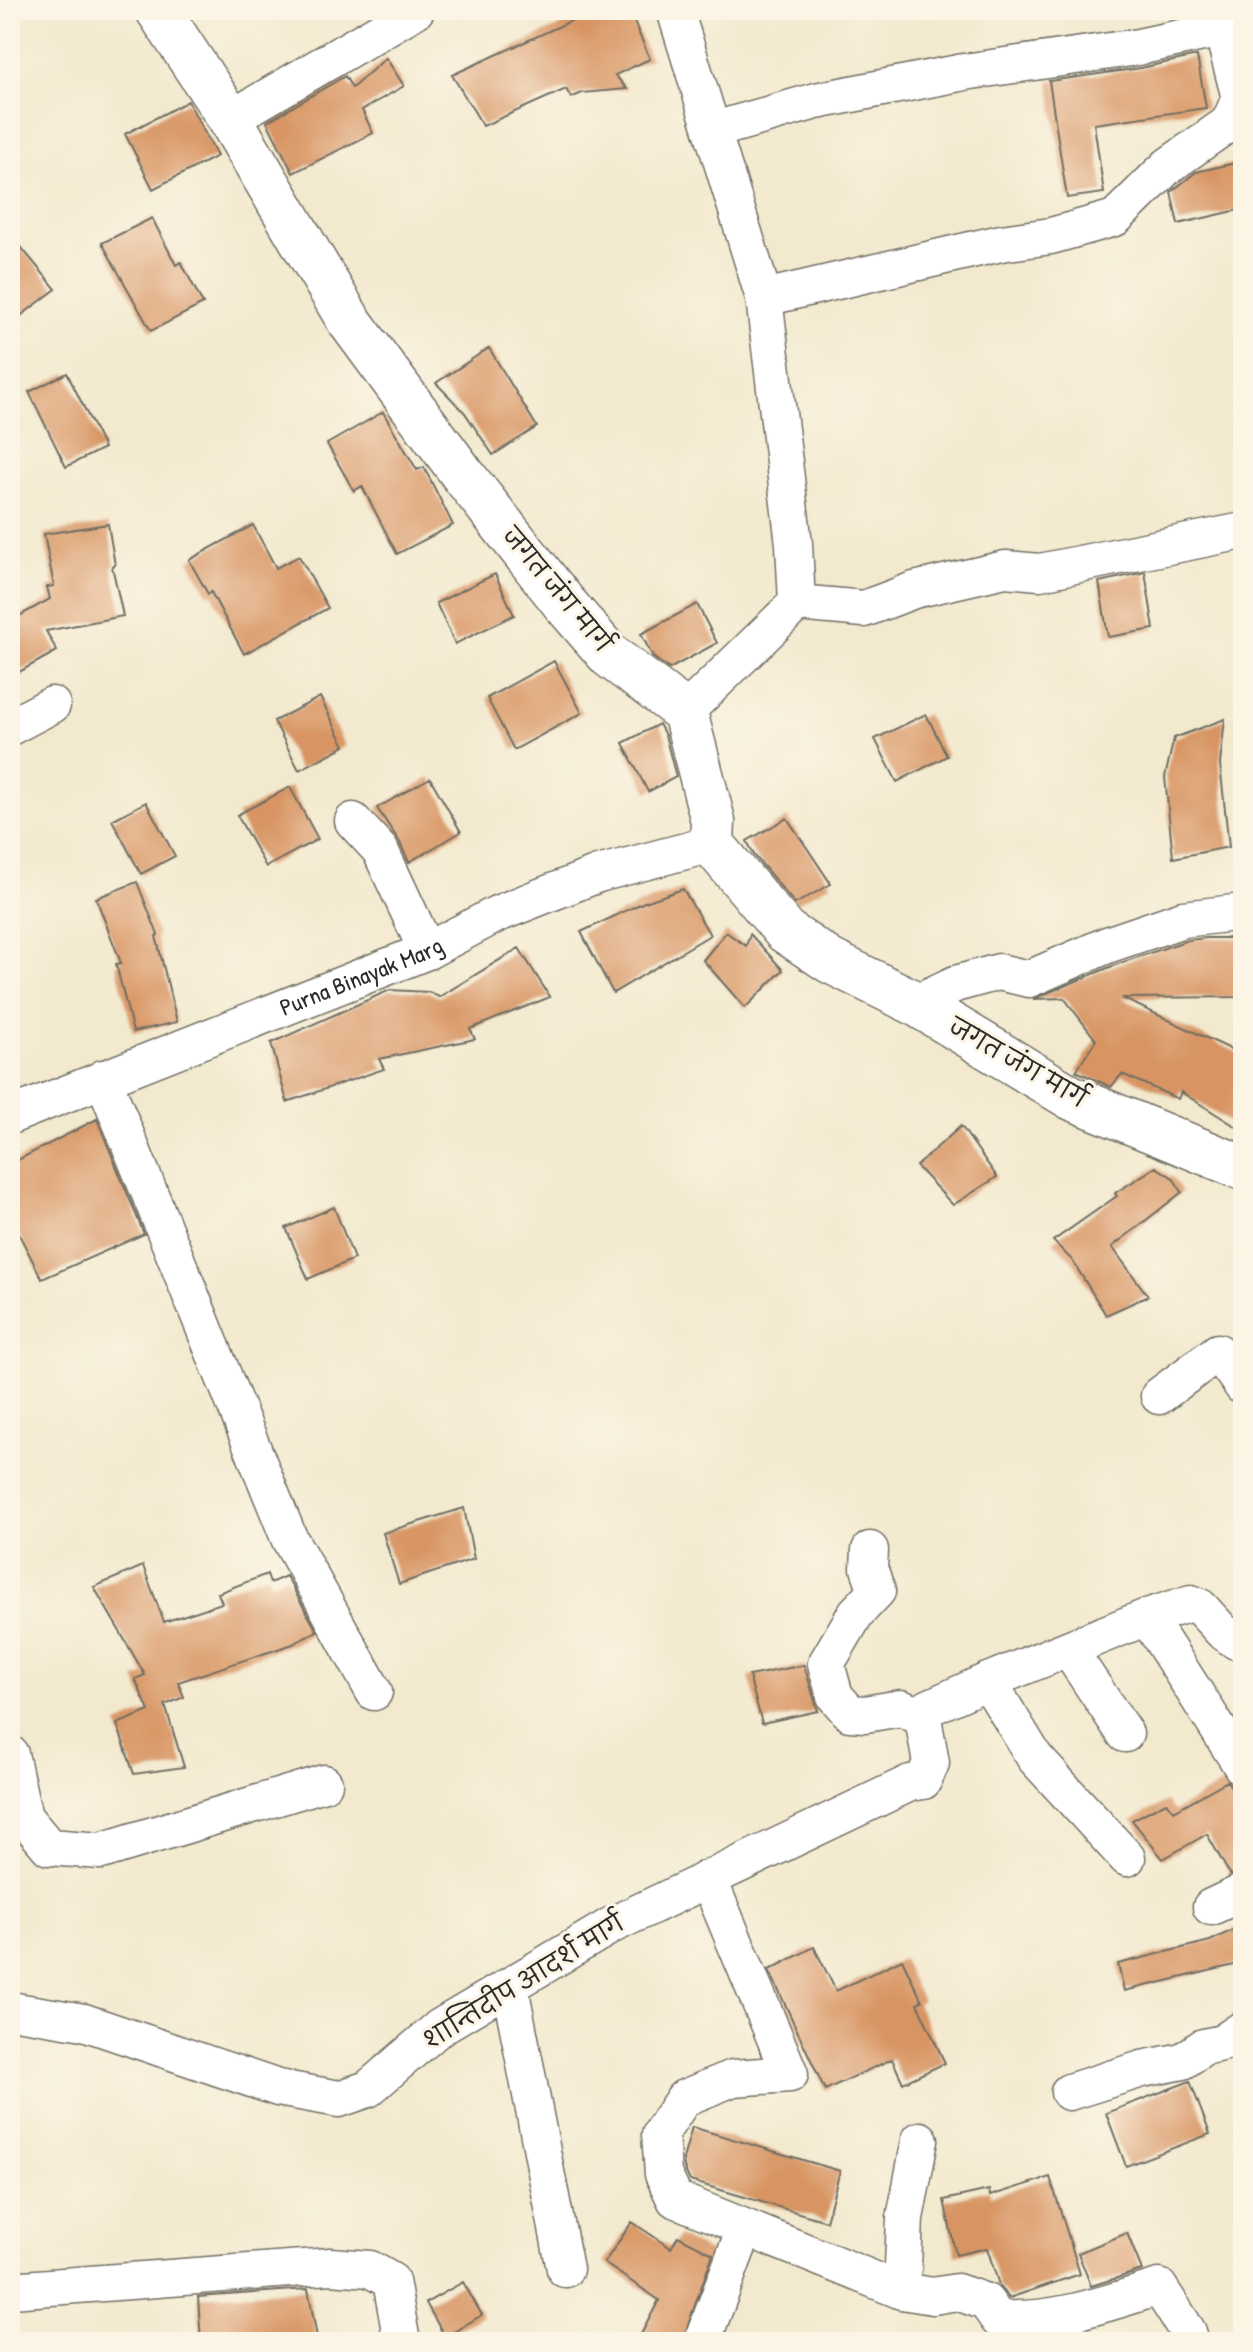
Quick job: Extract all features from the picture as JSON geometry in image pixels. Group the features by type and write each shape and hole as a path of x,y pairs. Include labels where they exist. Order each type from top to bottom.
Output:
{"street":[{"name":"जगत जंग मार्ग","path":"158,10 230,119 348,319 463,475 610,656 685,712"},
{"path":"230,119 416,10"},
{"path":"675,10 764,298 794,544 797,603 685,712 713,821 712,844"},
{"path":"714,130 816,101 875,89 964,72 1138,47 1224,20 1240,98 1229,123 1168,166 1115,218 1051,236 1001,243 764,298"},
{"path":"797,603 864,609 914,590 1005,569 1040,572 1243,531"},
{"path":"10,727 52,705"},
{"path":"353,821 380,850 427,951"},
{"name":"जगत जंग मार्ग","path":"712,844 785,931 830,961 915,1003 1072,1098 1243,1168"},
{"name":"Purna Binayak Marg","path":"10,1116 427,951 497,914 598,874 712,844"},
{"path":"915,1003 955,984 999,972 1029,979 1107,945 1183,919 1243,912"},
{"path":"103,1078 289,1538 374,1692"},
{"path":"1159,1396 1218,1352 1243,1387"},
{"path":"870,1550 869,1568 877,1591 856,1613 826,1664 835,1696 850,1713 865,1714 901,1708 923,1718 928,1708 988,1681 1147,1617 1191,1603 1200,1607 1236,1641 1243,1638"},
{"path":"1147,1617 1243,1768"},
{"path":"1069,1650 1125,1734"},
{"path":"988,1681 1035,1758 1127,1858"},
{"name":"शान्तिदीप आदर्श मार्ग","path":"10,2010 84,2022 278,2088 339,2099 368,2089 440,2027 612,1925 910,1783 923,1781 931,1763 923,1718"},
{"path":"10,1754 24,1817 49,1847 101,1851 324,1783"},
{"path":"708,1878 790,2074 733,2078 684,2098 660,2134 663,2174 675,2199 902,2291 933,2296 957,2292 986,2302 998,2319 1030,2320 1079,2312 1159,2287 1188,2332 1191,2342"},
{"path":"510,1987 565,2269"},
{"path":"1069,2092 1142,2069 1183,2061 1203,2047 1222,2043 1243,2029"},
{"path":"902,2291 905,2218 920,2140"},
{"path":"702,2342 745,2228"},
{"path":"10,2290 330,2266 370,2269 391,2281 402,2342"}],"building":[{"path":"595,10 629,10 650,59 615,75 627,89 582,93 571,98 566,89 483,126 452,75"},
{"path":"1197,56 1206,108 1094,124 1104,193 1067,198 1049,81 1141,68"},
{"path":"386,58 404,86 362,110 373,133 293,173 267,122 345,76 352,88"},
{"path":"188,101 217,156 153,189 125,134"},
{"path":"1235,163 1243,209 1178,224 1171,192 1196,172"},
{"path":"152,218 176,265 181,262 203,304 151,331 102,243"},
{"path":"10,234 56,289 10,324"},
{"path":"489,348 537,427 493,455 465,413 436,383"},
{"path":"67,373 104,448 66,467 29,392"},
{"path":"383,412 417,470 424,467 453,525 397,554 362,486 354,491 327,444"},
{"path":"108,524 115,565 112,566 123,616 46,631 57,651 10,677 10,621 50,599 47,587 54,586 44,534"},
{"path":"253,525 276,568 299,556 328,608 244,654 211,592 208,594 189,560"},
{"path":"1145,572 1154,629 1108,637 1099,582"},
{"path":"495,574 514,615 455,644 436,603"},
{"path":"697,604 717,643 669,669 653,657 641,634"},
{"path":"554,661 582,713 514,750 487,698"},
{"path":"320,697 345,746 299,770 274,721"},
{"path":"926,714 947,756 897,782 875,739"},
{"path":"1225,719 1220,764 1229,847 1173,858 1165,777 1174,738"},
{"path":"659,724 676,777 648,792 623,743"},
{"path":"430,778 461,832 409,862 377,808"},
{"path":"290,787 318,839 266,867 237,815"},
{"path":"146,802 175,856 141,874 112,820"},
{"path":"787,818 831,884 795,904 754,855 747,841"},
{"path":"137,882 158,935 177,1022 133,1032 116,964 121,963 96,898"},
{"path":"683,889 710,935 613,993 581,932 642,903"},
{"path":"726,932 746,946 750,934 783,970 745,1008 703,960"},
{"path":"1243,938 1243,997 1122,998 1243,1055 1243,1131 1181,1092 1178,1099 1122,1074 1111,1087 1076,1071 1096,1040 1064,998 1033,999 1115,965 1188,940"},
{"path":"519,948 550,997 470,1029 475,1039 379,1059 384,1069 287,1102 271,1043 390,990 429,992 439,997"},
{"path":"97,1119 144,1234 42,1279 10,1217 10,1164"},
{"path":"961,1126 997,1177 953,1205 916,1166"},
{"path":"1156,1167 1173,1178 1182,1192 1112,1247 1148,1296 1106,1315 1072,1260 1053,1241 1117,1196 1115,1193"},
{"path":"334,1207 354,1259 308,1279 286,1228"},
{"path":"464,1508 474,1559 399,1584 383,1533"},
{"path":"143,1566 164,1622 222,1603 218,1593 267,1574 270,1583 286,1576 317,1631 293,1644 178,1682 184,1697 165,1705 184,1767 134,1774 117,1724 149,1711 135,1679 145,1675 94,1587"},
{"path":"804,1665 818,1711 762,1723 749,1676"},
{"path":"1227,1781 1243,1805 1243,1871 1230,1875 1207,1834 1163,1859 1132,1820 1166,1802 1174,1811"},
{"path":"1243,1925 1243,1963 1124,1991 1118,1964 1210,1941"},
{"path":"814,1947 836,1991 902,1959 922,2001 917,2003 945,2063 903,2083 892,2059 825,2090 769,1970"},
{"path":"1190,2081 1210,2134 1126,2166 1106,2113"},
{"path":"692,2127 840,2171 826,2221 690,2181 683,2159"},
{"path":"1050,2177 1080,2274 1009,2298 1000,2288 987,2248 956,2255 944,2200 989,2190 990,2196"},
{"path":"632,2222 671,2248 678,2236 713,2254 682,2342 637,2342 659,2300 604,2263"},
{"path":"1127,2233 1142,2270 1091,2286 1078,2253"},
{"path":"463,2282 482,2315 445,2337 426,2303"},
{"path":"308,2289 318,2342 201,2342 198,2297"}]}
